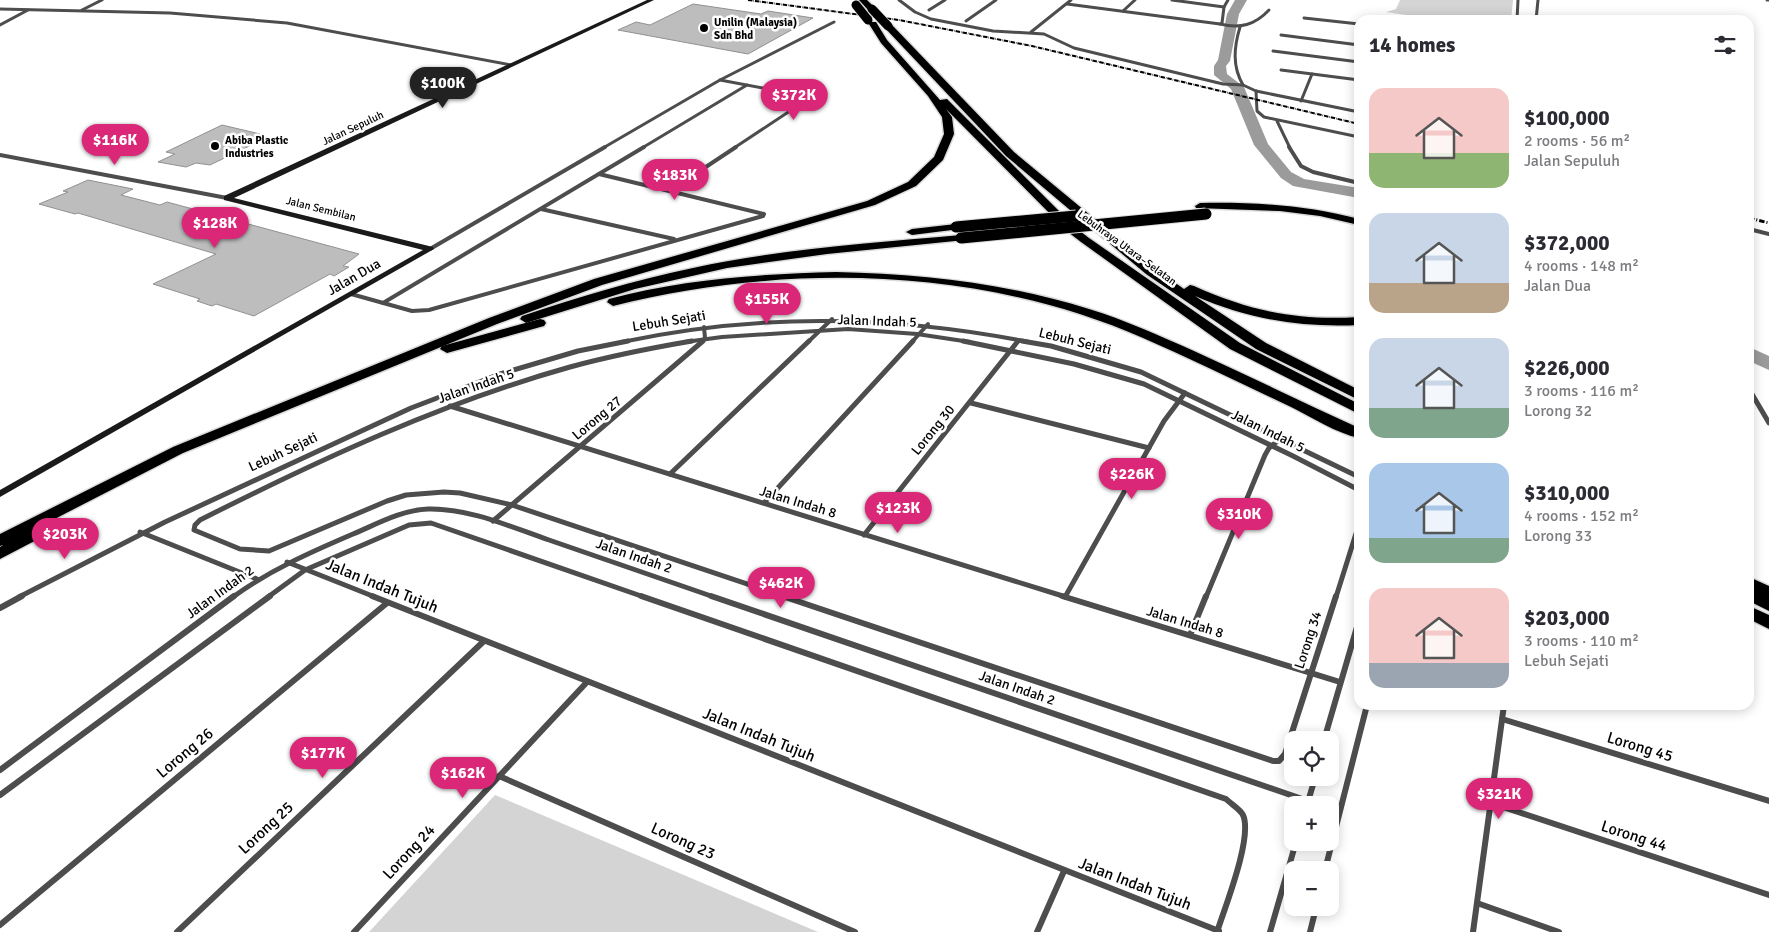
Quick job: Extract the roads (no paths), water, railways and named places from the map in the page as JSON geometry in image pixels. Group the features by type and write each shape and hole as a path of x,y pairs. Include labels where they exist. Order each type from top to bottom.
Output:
{"highway":[{"name":"Lebuhraya Utara–Selatan","path":"863,0 871,18 888,26 1010,154 1150,271 1261,346 1354,393"},
{"name":"Lebuhraya Utara–Selatan","path":"854,2 871,18 994,153 1072,230 1235,346 1354,407"},
{"path":"0,541 178,450 493,321 598,282 870,203 912,184 939,158 949,134 947,116 932,94 884,41 871,18"},
{"path":"493,321 650,276 706,264 847,241 1247,205 1293,208 1354,221"},
{"path":"1203,210 1299,216 1324,221 1354,230"},
{"path":"0,554 105,497 188,457 339,392 518,321 650,281 696,271 958,232"},
{"path":"1150,271 1216,301 1270,318 1315,323 1354,321"},
{"path":"447,349 628,298 715,282 804,275 910,278 994,289 1032,297 1085,312 1140,332 1354,432"},
{"path":"1754,586 1769,593"},
{"path":"1754,597 1769,605"},
{"path":"1754,615 1769,624"},
{"path":"1754,619 1769,624"}],"main road":[{"name":"Jalan Sepuluh","path":"227,198 650,0"},
{"name":"Jalan Sembilan","path":"227,198 430,249"},
{"name":"Jalan Dua","path":"0,494 430,249"}],"street":[{"path":"82,10 102,0"},
{"path":"899,0 915,12 931,19 993,31 1048,35 1062,44 1074,48 1230,85 1243,85 1256,91 1354,111"},
{"path":"929,10 944,0"},
{"path":"966,21 996,0"},
{"path":"1030,33 1072,0"},
{"path":"1123,11 1135,0"},
{"path":"1172,0 1224,7"},
{"path":"1220,24 1222,23 1224,7 1228,0"},
{"path":"1517,15 1518,0"},
{"path":"1531,0 1538,0 1536,15"},
{"path":"1067,4 1240,27 1256,22 1269,10"},
{"path":"0,9 197,14 287,24 511,65"},
{"path":"0,25 30,10"},
{"path":"1304,18 1354,23"},
{"name":"Jalan Dua","path":"430,249 720,80 834,22"},
{"path":"1240,27 1236,41 1235,59 1236,72 1243,85"},
{"path":"1281,36 1354,44"},
{"path":"1273,52 1354,61"},
{"path":"1281,70 1354,79"},
{"path":"1301,101 1312,74"},
{"path":"671,190 811,97 720,80"},
{"path":"383,304 747,85"},
{"path":"1256,91 1259,114 1277,121 1354,136"},
{"path":"1277,121 1294,157 1301,166 1313,172 1354,182"},
{"name":"Jalan Sembilan","path":"0,155 227,198"},
{"path":"351,294 412,311 429,310 763,216 764,214 599,174"},
{"path":"540,209 677,240"},
{"path":"1754,230 1769,234"},
{"path":"670,474 832,319"},
{"name":"Lebuh Sejati","path":"0,608 140,532 373,423 456,390 570,353 633,338 704,327 771,321 864,319 928,324 1019,340 1132,369 1164,382 1354,474"},
{"path":"764,503 928,324"},
{"path":"704,327 705,338"},
{"name":"Jalan Indah 5","path":"512,505 460,493 426,492 387,501 269,551 258,553 248,552 194,530 195,525 200,520 238,500 333,456 449,406 581,364 637,350 705,338 846,329 920,334 1011,350 1122,377 1160,391 1354,487"},
{"name":"Lorong 27","path":"493,521 661,380 705,338"},
{"name":"Lorong 30","path":"864,535 971,403 1019,340"},
{"path":"1065,597 1149,448 1178,400 1185,393"},
{"path":"1754,398 1769,423"},
{"path":"971,403 1149,448"},
{"name":"Jalan Indah 8","path":"449,406 1340,682"},
{"path":"1190,635 1265,455 1272,445 1281,438"},
{"name":"Lorong 34","path":"512,505 1259,757 1279,760 1285,754 1298,718 1310,673 1354,539"},
{"name":"Jalan Indah 2","path":"0,770 257,579 287,562 391,518 413,511 429,509 445,510 493,521 1288,796"},
{"path":"0,795 304,570 409,525 420,523 442,526 1226,799 1242,813 1246,825 1245,841 1218,932"},
{"path":"140,532 257,579"},
{"name":"Jalan Indah Tujuh","path":"287,562 1218,932"},
{"name":"Lorong 26","path":"0,925 387,603"},
{"path":"1326,731 1354,636"},
{"name":"Lorong 25","path":"177,932 484,641"},
{"name":"Lorong 24","path":"354,932 587,682"},
{"path":"1327,861 1365,710"},
{"path":"1473,932 1503,710"},
{"name":"Lorong 45","path":"1502,719 1769,801"},
{"name":"Lorong 23","path":"499,776 855,932"},
{"name":"Lorong 44","path":"1491,803 1769,895"},
{"path":"1270,932 1293,851"},
{"path":"1037,932 1064,871"},
{"path":"1477,903 1559,932"},
{"path":"1310,932 1314,916"}],"waterway":[{"path":"1241,0 1233,14 1224,61 1220,66 1221,75 1237,87 1261,145 1286,175 1299,183 1354,192"},
{"path":"1754,356 1769,364"}],"railway":[{"path":"748,0 899,20 1032,46 1354,123"},
{"path":"1754,219 1769,223"}],"place":[{"name":"Unilin (Malaysia) Sdn Bhd","path":"704,28"},
{"name":"Abiba Plastic Industries","path":"215,146"}]}
